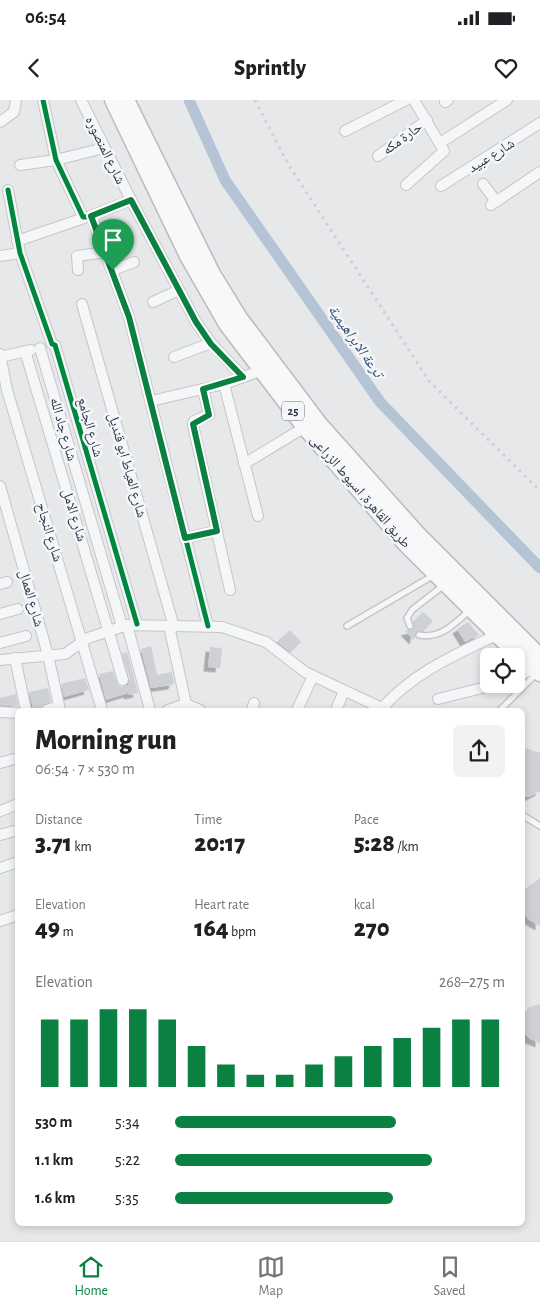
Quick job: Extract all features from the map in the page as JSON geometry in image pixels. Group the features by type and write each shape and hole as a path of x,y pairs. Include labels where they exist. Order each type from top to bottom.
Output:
{"highway":[{"name":"طريق القاهرة, اسيوط الزراعى","path":"113,100 200,279 228,324 305,427 407,545 442,578 477,605 538,667"},
{"name":"طريق القاهرة, اسيوط الزراعى","path":"126,100 212,274 239,318 319,424 418,535 477,605 498,634 538,667"}],"street":[{"path":"0,122 14,112 16,100"},
{"path":"42,100 56,160 106,252 129,317 208,626"},
{"name":"شارع المنصوره","path":"81,100 104,148 196,322 211,344 243,377"},
{"path":"345,131 406,100"},
{"path":"406,185 444,152 414,100"},
{"path":"440,143 507,100"},
{"name":"حارة مكه","path":"378,156 426,120"},
{"name":"شارع عبيد","path":"441,186 540,123"},
{"path":"20,165 56,160 104,148"},
{"path":"483,184 494,203 540,172"},
{"name":"شارع الجامع","path":"8,190 20,253 53,344 55,345 129,625"},
{"path":"17,241 131,200"},
{"path":"78,270 76,259 79,255 106,252"},
{"path":"0,256 20,253"},
{"path":"113,270 134,262"},
{"path":"153,302 179,290"},
{"name":"شارع العياط ابو قنديل","path":"82,304 172,626 186,704"},
{"path":"0,356 53,344"},
{"path":"174,357 211,344"},
{"name":"شارع جاد الله","path":"40,348 129,625 150,708"},
{"name":"شارع الامل","path":"25,351 123,680"},
{"name":"شارع النجاح","path":"0,356 10,401 101,708"},
{"path":"151,401 224,384 263,370"},
{"path":"224,384 258,516"},
{"path":"203,389 209,415 194,421 193,425 230,590"},
{"path":"244,464 305,427"},
{"name":"شارع العمال","path":"0,486 48,655 60,708"},
{"path":"185,538 217,531"},
{"path":"0,614 18,609"},
{"path":"7,659 69,652 83,642 109,630 129,625 229,628 258,638 274,647 293,664 313,676 379,708 424,671 498,634"},
{"path":"25,708 0,644 26,636"},
{"path":"525,673 538,667"},
{"path":"298,708 313,676"},
{"path":"438,699 480,688"},
{"path":"337,708 344,692"},
{"path":"174,708 186,704 195,708"},
{"path":"0,712 15,713"},
{"path":"0,763 15,759"},
{"path":"0,811 15,805"},
{"path":"0,835 15,831"},
{"path":"0,868 15,863"},
{"path":"0,921 15,916"}],"lane":[{"path":"347,626 442,578"},
{"path":"410,626 407,618 412,610 442,578"},
{"path":"419,635 430,637 445,632 477,605"},
{"path":"502,708 538,667"},
{"path":"525,816 540,826"}],"building":[{"path":"423,612 433,621 423,631 416,632 414,640 405,631 413,629 413,622"},
{"path":"468,622 479,635 465,642 457,629"},
{"path":"290,630 301,642 290,652 277,642"},
{"path":"151,646 157,675 172,672 174,683 172,685 151,688 141,649"},
{"path":"210,647 222,648 220,668 208,667"},
{"path":"127,652 138,693 129,695 128,693 106,700 99,674 113,671 118,685 122,687 128,685 130,678 122,654"},
{"path":"85,678 89,690 64,697 61,684"},
{"path":"48,688 51,701 41,708 33,708 29,692"},
{"path":"16,694 18,706 0,705 0,698"},
{"path":"525,748 540,753 540,791 525,797"},
{"path":"540,878 540,926 528,919 525,914 525,889"},
{"path":"540,1004 540,1043 530,1039 525,1033 525,1012 529,1007"}],"waterway":[{"name":"ترعة الابراهيمية","path":"189,100 225,180 380,402 540,568"}],"railway":[{"path":"255,100 288,164 429,381 540,491"}],"cycle path":[{"path":"43,100 56,160 83,217 92,217 129,317 208,626"},
{"path":"8,190 20,253 52,344 55,345 137,624"}],"route":[{"path":"131,200 196,322 211,344 243,377 203,389 209,415 206,418 194,421 193,424 217,531 185,538 129,317 113,270 91,216 131,200"}]}
